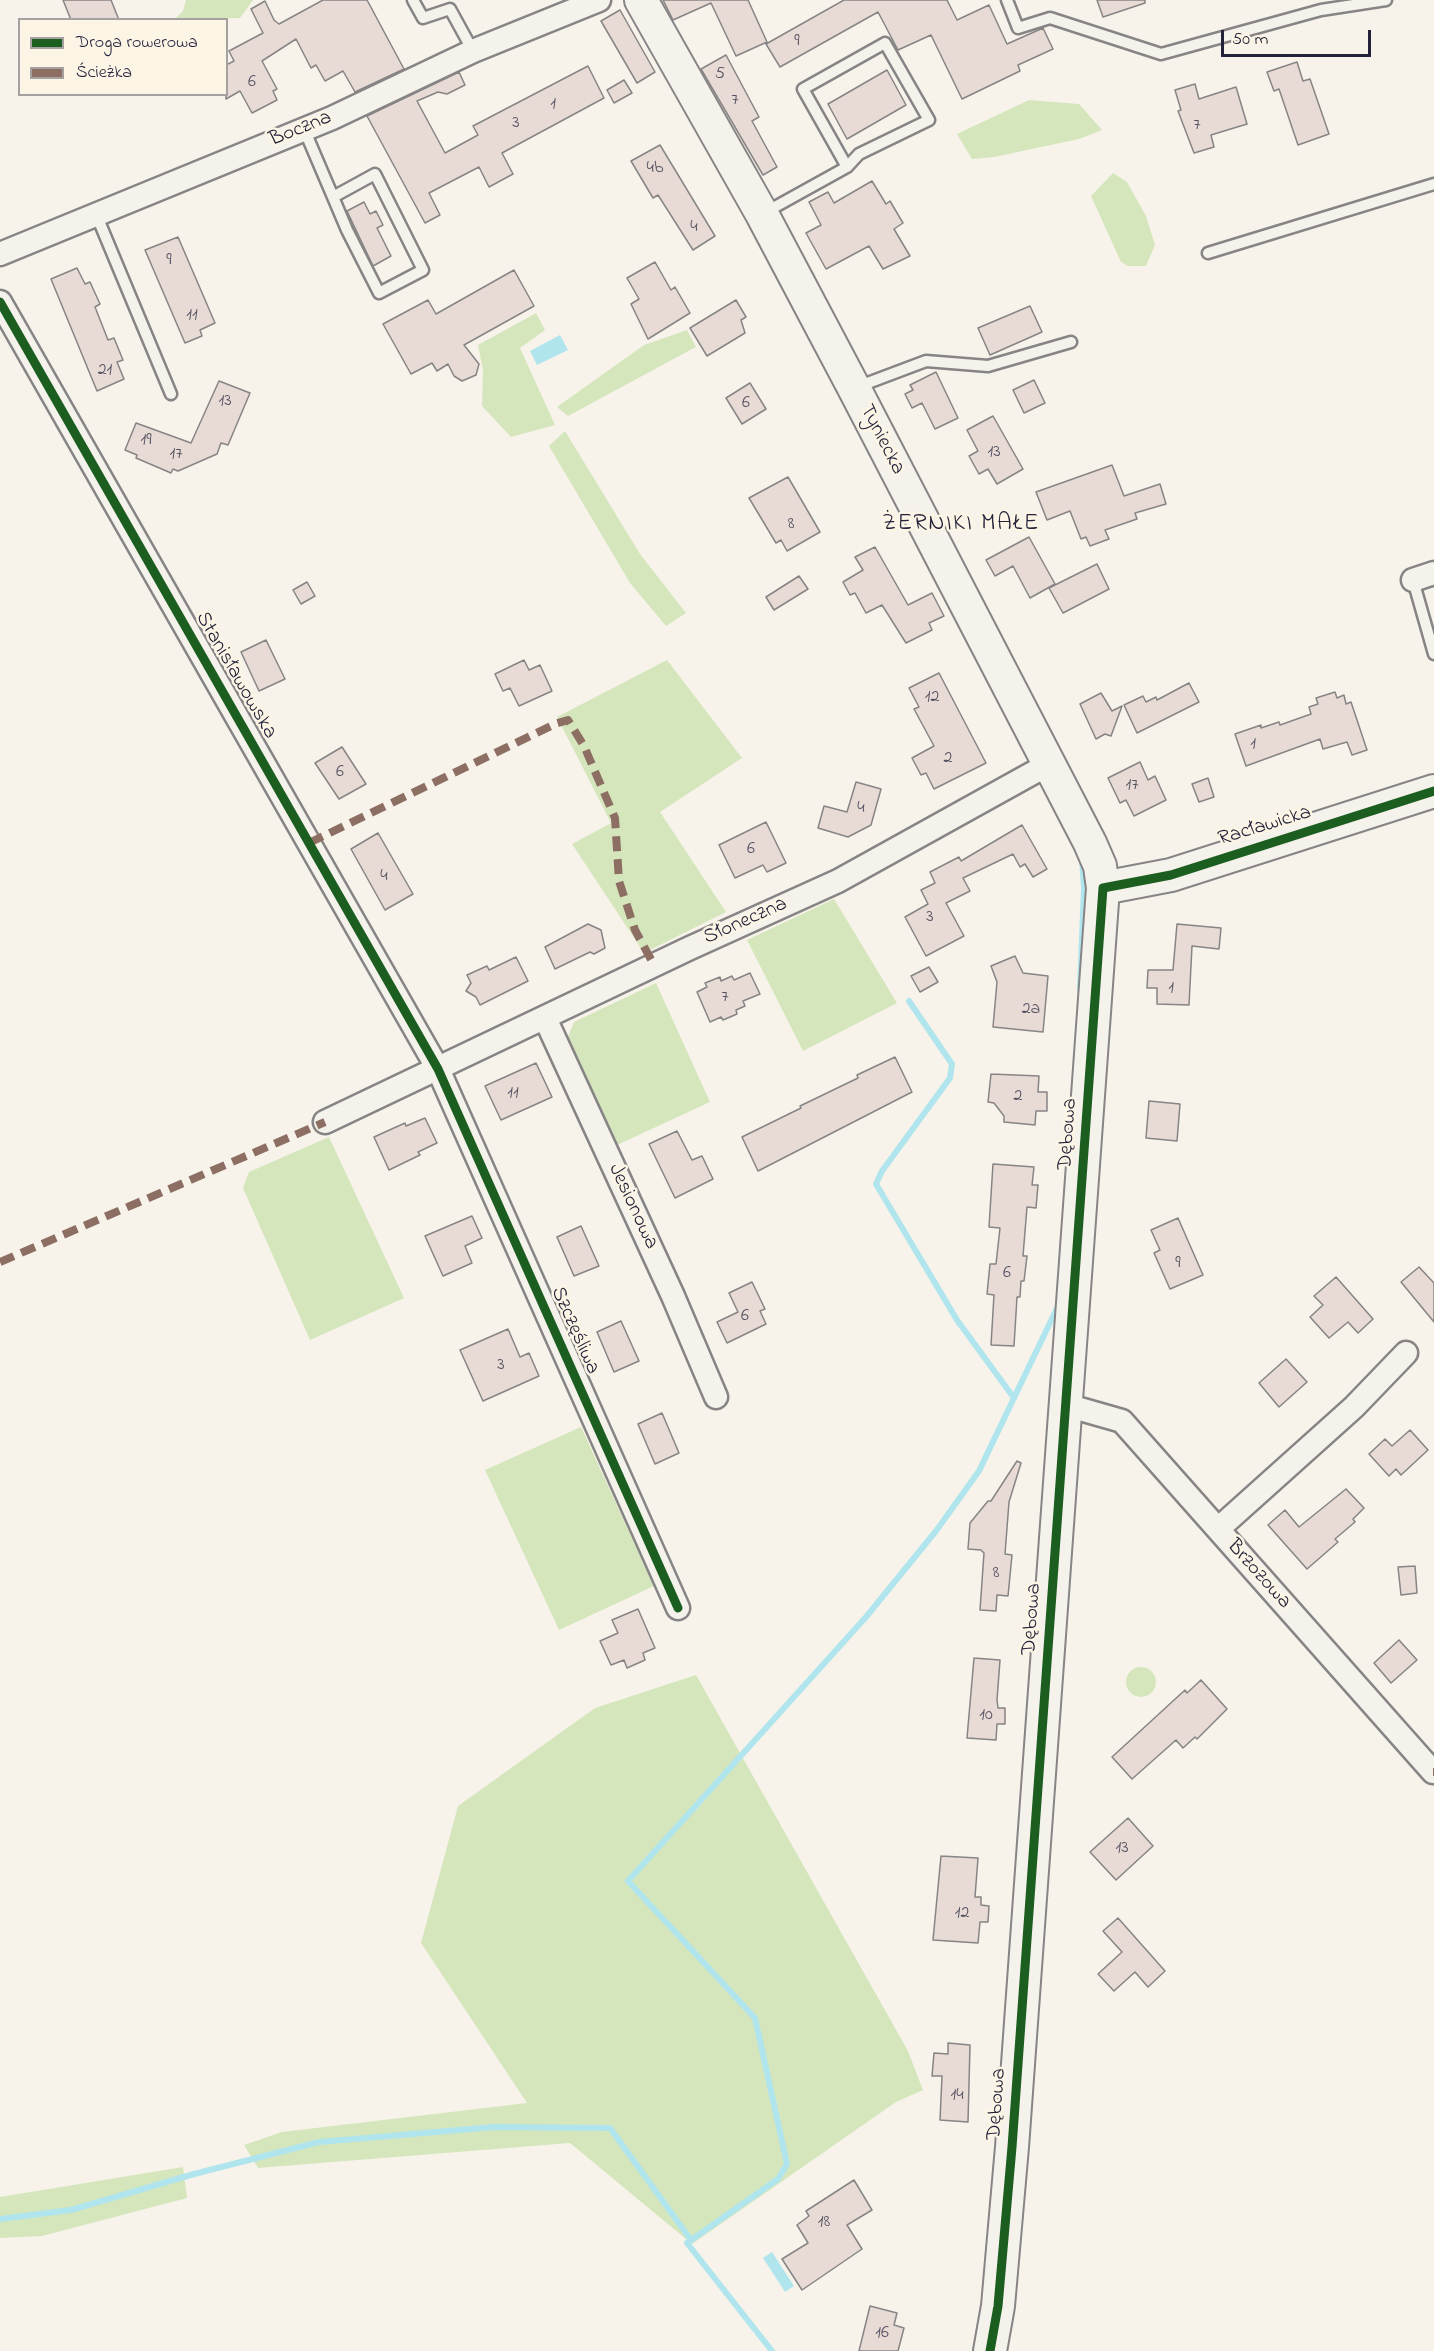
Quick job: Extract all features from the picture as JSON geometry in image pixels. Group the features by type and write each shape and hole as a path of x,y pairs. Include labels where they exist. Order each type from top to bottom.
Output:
{"street":[{"name":"Boczna","path":"0,254 304,129 473,51 599,0"},
{"name":"Tyniecka","path":"641,0 762,214 854,388 1090,843 1100,866 1103,888"},
{"name":"Stanisławowska","path":"0,302 438,1069"},
{"name":"Słoneczna","path":"325,1122 690,948 838,881 1049,764"},
{"name":"Racławicka","path":"1103,888 1171,875 1434,791"},
{"name":"Dębowa","path":"990,2351 998,2306 1012,2147 1103,888"},
{"name":"Jesionowa","path":"546,1018 673,1296 716,1397"},
{"name":"Szczęśliwa","path":"438,1069 678,1608"},
{"path":"1218,1529 1354,1407 1406,1353"},
{"name":"Brzozowa","path":"1066,1405 1122,1421 1434,1772"}],"lane":[{"path":"413,0 423,18 450,9 473,51"},
{"path":"1007,0 1018,28 1050,18 1161,54 1321,10 1383,1"},
{"path":"762,214 847,167 859,154 929,120 885,43 803,89 847,167"},
{"path":"304,129 333,197 379,293 423,270 375,174 333,197"},
{"path":"1209,253 1434,184"},
{"path":"96,214 171,394"},
{"path":"854,388 926,361 988,366 1071,342"},
{"path":"1424,576 1434,654"}],"green space":[{"path":"186,0 253,0 240,18 176,18 183,11"},
{"path":"1029,100 1079,104 1102,130 1079,139 994,157 972,159 957,134"},
{"path":"1113,173 1127,182 1146,216 1155,245 1146,266 1128,266 1121,262 1091,196"},
{"path":"536,313 545,330 520,348 555,425 511,437 482,406 483,370 478,345"},
{"path":"687,330 696,347 568,416 557,407 644,345"},
{"path":"565,431 640,554 686,613 666,626 630,583 549,446"},
{"path":"667,660 742,758 660,812 726,912 644,953 572,844 611,823 557,717"},
{"path":"834,899 897,1003 803,1051 747,940"},
{"path":"656,983 710,1102 617,1145 568,1037 574,1022"},
{"path":"329,1137 404,1298 310,1340 243,1188 249,1172"},
{"path":"581,1427 654,1586 559,1630 485,1470"},
{"path":"1141,1667 1152,1671 1156,1682 1152,1693 1141,1697 1130,1693 1126,1682 1130,1671"},
{"path":"696,1675 908,2051 923,2090 896,2102 692,2244 570,2143 258,2168 244,2145 282,2132 527,2103 421,1943 458,1806 595,1708"},
{"path":"183,2167 187,2198 42,2236 0,2238 0,2197"}],"water":[{"path":"560,335 568,350 537,365 530,351"},
{"path":"772,2252 794,2286 785,2292 763,2258"}],"building":[{"path":"63,0 111,0 118,18 70,18"},
{"path":"323,0 367,0 404,69 355,92 343,71 325,81 316,65 311,68 296,39 262,61 277,89 273,91 277,100 252,113 240,91 226,99 228,96 228,64 234,61 229,51 263,33 251,9 265,1 274,20 279,24"},
{"path":"663,0 748,0 767,42 736,56 711,3 673,20"},
{"path":"844,0 947,0 957,20 989,5 1007,44 1043,28 1053,49 1018,65 1020,71 962,99 931,35 898,50 878,12 780,67 766,44"},
{"path":"1097,0 1145,0 1145,3 1103,17"},
{"path":"620,10 655,72 637,83 601,21"},
{"path":"726,55 759,117 752,121 777,167 763,175 701,69"},
{"path":"1297,62 1303,81 1310,79 1329,134 1298,145 1279,89 1274,91 1267,72"},
{"path":"588,66 604,98 502,153 513,174 489,187 479,167 429,193 440,215 425,223 367,116 459,72 465,85 447,94 438,92 417,101 445,153 478,135 473,126"},
{"path":"887,70 906,105 847,139 828,104"},
{"path":"624,80 632,93 614,103 607,90"},
{"path":"1195,84 1199,99 1236,87 1247,124 1211,135 1214,147 1194,153 1178,111 1181,110 1175,90"},
{"path":"660,145 715,236 693,250 658,195 653,198 631,161"},
{"path":"872,181 886,204 890,201 903,223 894,229 910,256 883,269 869,246 826,269 806,233 821,225 809,202 828,192 834,203"},
{"path":"364,202 370,214 376,211 383,225 377,228 391,256 373,266 347,211"},
{"path":"178,237 215,323 200,330 202,336 185,343 145,250"},
{"path":"655,262 671,290 675,287 690,313 648,339 631,304 639,299 627,278"},
{"path":"77,268 85,284 90,282 100,304 95,307 108,340 114,338 123,360 117,362 124,379 97,391 51,279"},
{"path":"514,270 534,306 464,345 479,364 476,375 462,381 454,376 448,364 437,371 432,363 411,374 383,324 428,300 436,314"},
{"path":"736,300 746,317 741,320 745,333 707,356 690,328"},
{"path":"1030,306 1042,332 990,355 978,328"},
{"path":"936,372 958,418 935,429 922,403 912,408 905,394 913,390 910,385"},
{"path":"1034,380 1045,403 1024,413 1013,390"},
{"path":"219,381 250,393 228,445 221,443 217,454 178,471 173,469 171,473 136,458 137,455 125,450 136,423 191,443"},
{"path":"750,383 766,409 742,424 726,398"},
{"path":"993,416 1023,469 997,484 988,469 979,474 969,456 978,451 967,430"},
{"path":"1112,465 1124,496 1160,484 1166,504 1135,513 1137,519 1105,530 1109,539 1090,546 1086,537 1081,539 1070,511 1047,520 1036,492"},
{"path":"788,477 820,532 787,551 781,540 776,543 749,498"},
{"path":"1029,537 1055,584 1030,598 1013,566 995,576 986,560"},
{"path":"875,547 908,605 932,593 944,616 929,623 932,630 906,643 882,605 866,613 855,593 850,595 843,582 863,570 855,557"},
{"path":"1097,564 1109,589 1063,613 1049,588"},
{"path":"799,576 808,589 774,610 766,597"},
{"path":"307,582 315,596 301,604 293,590"},
{"path":"266,640 285,679 259,691 241,652"},
{"path":"524,660 529,670 540,665 552,691 519,706 510,688 503,691 495,674"},
{"path":"939,673 986,763 934,789 926,773 921,775 912,758 934,746 914,709 919,707 909,688"},
{"path":"1189,683 1199,702 1137,733 1124,705 1143,696 1146,702 1156,697 1157,700"},
{"path":"1335,692 1337,698 1344,695 1346,704 1351,702 1367,750 1352,755 1347,742 1323,749 1320,739 1246,766 1235,734 1261,725 1261,728 1279,722 1280,725 1311,714 1309,707 1318,704 1316,698"},
{"path":"1101,693 1112,711 1122,706 1111,736 1105,734 1096,739 1080,704"},
{"path":"342,747 366,784 339,799 315,763"},
{"path":"1140,762 1148,780 1155,776 1166,800 1134,816 1126,800 1120,803 1108,778"},
{"path":"1208,778 1214,797 1199,802 1192,784"},
{"path":"856,782 881,789 871,825 848,837 818,828 824,806 847,812"},
{"path":"766,822 786,863 767,872 763,865 735,878 719,845"},
{"path":"1022,825 1047,869 1033,877 1025,864 1020,867 1013,854 963,878 970,891 946,903 964,936 926,956 905,917 928,904 921,890 935,883 930,872 959,857 961,861"},
{"path":"378,833 413,894 385,910 351,849"},
{"path":"588,924 601,930 605,948 594,954 590,952 555,969 545,947"},
{"path":"1177,924 1221,928 1219,949 1192,946 1189,1005 1157,1004 1157,988 1147,988 1148,970 1173,970"},
{"path":"1015,956 1023,973 1048,976 1043,1032 993,1027 997,982 991,966"},
{"path":"516,957 528,981 480,1005 476,997 466,991 471,983 467,975 487,966 489,970"},
{"path":"929,967 938,982 920,992 911,976"},
{"path":"750,973 760,994 743,1001 745,1006 736,1010 737,1014 710,1022 697,992 707,987 705,983 720,977 721,981 732,976 734,980"},
{"path":"895,1057 912,1092 758,1171 742,1137"},
{"path":"536,1063 552,1097 501,1120 485,1086"},
{"path":"991,1074 1039,1076 1038,1092 1047,1092 1047,1111 1036,1111 1035,1125 1004,1122 1004,1116 994,1103 988,1102"},
{"path":"1149,1101 1180,1104 1177,1141 1146,1138"},
{"path":"425,1118 437,1143 418,1152 420,1155 389,1170 374,1137 405,1123 406,1126"},
{"path":"677,1131 692,1160 702,1156 713,1179 675,1198 649,1144"},
{"path":"993,1164 1034,1167 1032,1185 1038,1185 1036,1208 1027,1207 1023,1256 1027,1256 1024,1281 1021,1281 1020,1297 1017,1297 1014,1346 991,1345 994,1295 987,1294 990,1264 996,1264 1000,1228 989,1227"},
{"path":"472,1216 482,1238 465,1246 472,1263 443,1276 425,1236"},
{"path":"1178,1218 1203,1275 1170,1289 1154,1253 1160,1250 1151,1230"},
{"path":"581,1226 599,1266 574,1276 557,1237"},
{"path":"1419,1267 1434,1283 1434,1322 1401,1282"},
{"path":"1336,1277 1373,1319 1358,1333 1348,1322 1329,1338 1310,1317 1323,1305 1314,1296"},
{"path":"752,1282 765,1309 760,1311 766,1324 727,1343 717,1322 738,1312 729,1293"},
{"path":"621,1321 639,1361 614,1372 597,1332"},
{"path":"508,1329 520,1357 529,1353 539,1376 483,1401 460,1350"},
{"path":"1286,1359 1307,1382 1279,1407 1259,1383"},
{"path":"662,1413 679,1453 655,1464 638,1424"},
{"path":"1410,1430 1428,1450 1401,1475 1396,1469 1389,1476 1369,1454 1385,1439 1392,1446"},
{"path":"1017,1461 1021,1463 1009,1502 1005,1554 1012,1555 1008,1596 997,1595 996,1611 980,1610 984,1553 981,1550 968,1549 970,1523 988,1501 991,1501"},
{"path":"1346,1489 1364,1508 1353,1519 1355,1522 1335,1539 1338,1542 1307,1569 1268,1525 1285,1510 1299,1527"},
{"path":"1415,1566 1417,1593 1401,1595 1398,1567"},
{"path":"638,1609 655,1648 643,1653 645,1660 627,1668 624,1660 611,1665 600,1641 618,1633 612,1620"},
{"path":"1399,1640 1417,1660 1391,1683 1374,1663"},
{"path":"974,1658 1000,1660 997,1700 998,1708 1005,1708 1005,1724 997,1724 996,1740 967,1738"},
{"path":"1201,1680 1227,1709 1197,1739 1195,1737 1183,1748 1176,1740 1132,1779 1112,1757 1185,1690 1187,1693"},
{"path":"1128,1818 1153,1846 1116,1880 1090,1852"},
{"path":"941,1856 978,1858 975,1897 981,1897 981,1905 989,1906 988,1922 980,1922 978,1943 933,1940"},
{"path":"1118,1918 1165,1971 1148,1987 1135,1972 1114,1991 1098,1974 1122,1952 1103,1931"},
{"path":"948,2043 970,2045 968,2122 940,2120 942,2076 932,2076 934,2053 948,2054"},
{"path":"854,2180 872,2210 847,2225 862,2249 802,2290 782,2259 808,2243 797,2225 809,2216 806,2211"},
{"path":"870,2306 897,2313 894,2325 904,2328 898,2351 859,2351"}],"waterway":[{"path":"1080,988 1084,888 1082,859"},
{"path":"909,1001 952,1064 950,1078 882,1171 876,1184 957,1320 1014,1398"},
{"path":"1068,1156 1072,1106"},
{"path":"772,2351 687,2243 778,2179 787,2164 755,2018 628,1881 866,1617 936,1531 979,1471 1059,1304"},
{"path":"0,2219 71,2210 194,2174 319,2142 494,2127 610,2128 691,2240"}],"marked path":[{"path":"309,843 555,724 568,720 584,746 615,818 619,881 635,930 654,965"},
{"path":"0,1262 325,1122"}],"cycle path":[{"path":"0,302 438,1069 678,1608"},
{"path":"990,2351 998,2306 1012,2147 1103,888 1171,875 1434,791"}],"district":[{"name":"ŻERNIKI MAŁE","path":"961,525"}]}
